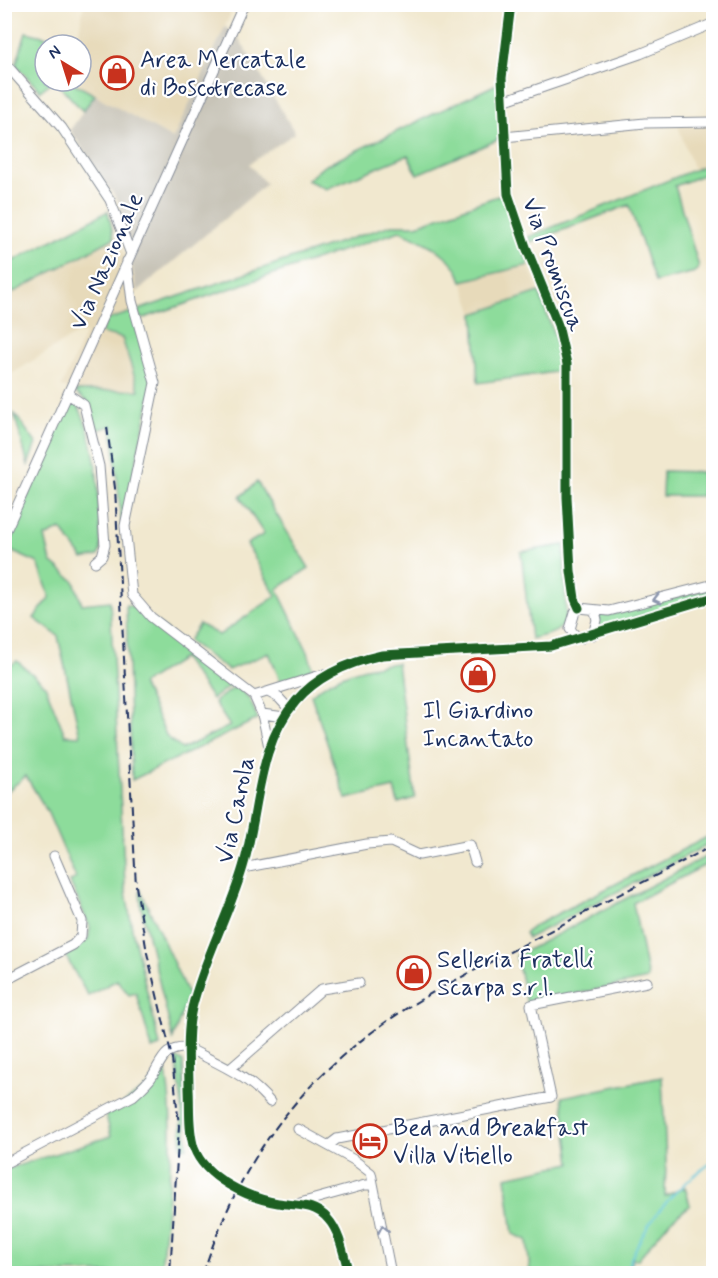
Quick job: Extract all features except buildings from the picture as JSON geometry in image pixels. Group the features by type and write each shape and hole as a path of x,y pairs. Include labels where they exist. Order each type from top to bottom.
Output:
{"street":[{"name":"Via Nazionale","path":"4,535 244,4"},
{"name":"Via Promiscua","path":"511,4 502,78 508,194 526,247 558,325 567,364 567,497 571,571 579,608"},
{"path":"503,101 640,54 714,23"},
{"path":"6,64 62,128 110,200 129,257 132,301 155,382 125,526 132,595 151,617 254,696 262,714 268,747"},
{"path":"504,137 645,123 714,122"},
{"path":"68,394 84,405 99,466 105,545 102,556 95,562"},
{"path":"551,646 570,628 571,621 579,608 609,611 714,584"},
{"path":"570,628 576,636 582,638 714,597"},
{"path":"594,635 597,620 595,611"},
{"name":"Via Carola","path":"300,1203 278,1203 239,1189 214,1174 199,1158 190,1134 188,1048 192,1010 200,979 243,868 268,747 287,713 308,689 337,670 364,659 551,646 582,638"},
{"path":"254,696 337,670"},
{"path":"262,714 287,713 279,698 268,692"},
{"path":"243,868 357,846 391,842 419,855 470,845 475,862"},
{"path":"4,981 73,945 81,936 82,921 54,856"},
{"path":"329,1145 337,1139 551,1096 531,1005 647,982"},
{"path":"230,1069 322,989 359,983"},
{"path":"4,1164 133,1096 147,1084 163,1055 178,1048 188,1048 230,1069 256,1086 270,1102"},
{"path":"298,1129 329,1145 371,1173 391,1274"},
{"path":"300,1203 365,1185 373,1185"},
{"path":"300,1203 317,1210 328,1218 335,1229 349,1274"}],"shaded area":[{"path":"84,5 235,5 173,139 91,93 93,33 78,33"},
{"path":"225,27 237,35 295,133 249,164 266,184 137,292 120,204 70,130 95,95 173,139"},
{"path":"678,126 713,127 713,162 694,170"},
{"path":"117,237 132,269 137,292 122,338 140,390 74,391 61,387 86,333 78,333 5,378 4,297"},
{"path":"529,265 539,292 474,314 462,281"}],"green space":[{"path":"26,32 33,34 33,83 16,65"},
{"path":"499,83 500,139 417,174 408,155 326,189 307,180 324,166"},
{"path":"66,93 95,95 83,111"},
{"path":"713,162 713,171 675,186 699,267 695,272 655,282 629,205 531,242 528,237"},
{"path":"503,194 529,265 462,281 458,271 445,256 428,244 400,231 141,319 138,310 391,225 417,225"},
{"path":"108,211 114,238 5,297 5,265"},
{"path":"539,292 555,337 561,371 478,383 474,314"},
{"path":"132,312 153,384 122,528 112,426 93,431 87,402 74,391 139,390 122,338 101,333 107,320"},
{"path":"69,402 77,404 85,420 94,456 101,549 98,556 83,559 61,529 45,537 51,562 74,581 82,604 110,601 125,885 132,929 160,1046 152,1049 136,993 129,995 117,980 88,996 64,953 88,940 90,927 70,882 76,878 47,811 26,776 5,793 4,670 17,661 45,685 65,735 80,736 58,636 34,618 50,597 38,563 4,548"},
{"path":"14,413 36,443 28,465"},
{"path":"663,471 702,472 702,496 662,496"},
{"path":"257,482 309,568 277,589 308,652 313,669 281,682 269,653 228,670 188,641 199,624 219,635 276,596 247,544 264,534 240,497"},
{"path":"564,545 566,620 556,631 531,639 521,552"},
{"path":"713,588 713,594 598,629 599,615"},
{"path":"126,605 136,607 233,683 212,699 183,658 142,684 167,737 182,749 230,726 214,702 236,686 249,698 258,719 132,780"},
{"path":"397,663 415,798 398,803 394,788 346,799 311,695 351,672"},
{"path":"713,834 713,842 528,938 525,933 534,926"},
{"path":"713,853 713,861 633,903 648,979 527,1004 516,956"},
{"path":"140,889 188,995 173,1039 141,907"},
{"path":"176,1057 183,1062 187,1147 181,1148 182,1106"},
{"path":"164,1062 171,1114 171,1141 161,1273 5,1273 4,1170 111,1136 106,1115 150,1085"},
{"path":"662,1077 666,1160 665,1196 685,1187 690,1205 671,1220 637,1260 633,1258 628,1273 530,1273 527,1240 513,1234 506,1177 571,1163 562,1097"}],"waterway":[{"path":"625,1274 649,1224 671,1196 714,1161"}],"railway":[{"path":"107,427 115,488 136,886 147,953 172,1058 179,1126 170,1274"},
{"path":"203,1274 220,1227 241,1183 264,1144 322,1074 357,1044 395,1016 437,990 714,845"}],"cycle path":[{"path":"511,4 502,78 508,194 526,247 558,325 567,364 567,497 571,571 575,599 579,608"},
{"path":"349,1274 336,1231 323,1214 305,1206 254,1197 229,1185 208,1169 200,1159 194,1148 191,1134 188,1048 192,1008 203,972 243,867 266,759 283,719 296,701 314,684 335,671 370,658 382,655 551,646 714,597"}],"place":[{"name":"Area Mercatale di Boscotrecase","path":"117,73"},
{"name":"Il Giardino Incantato","path":"478,675"},
{"name":"Selleria Fratelli Scarpa s.r.l.","path":"414,973"},
{"name":"Bed and Breakfast Villa Vitiello","path":"370,1141"}]}
